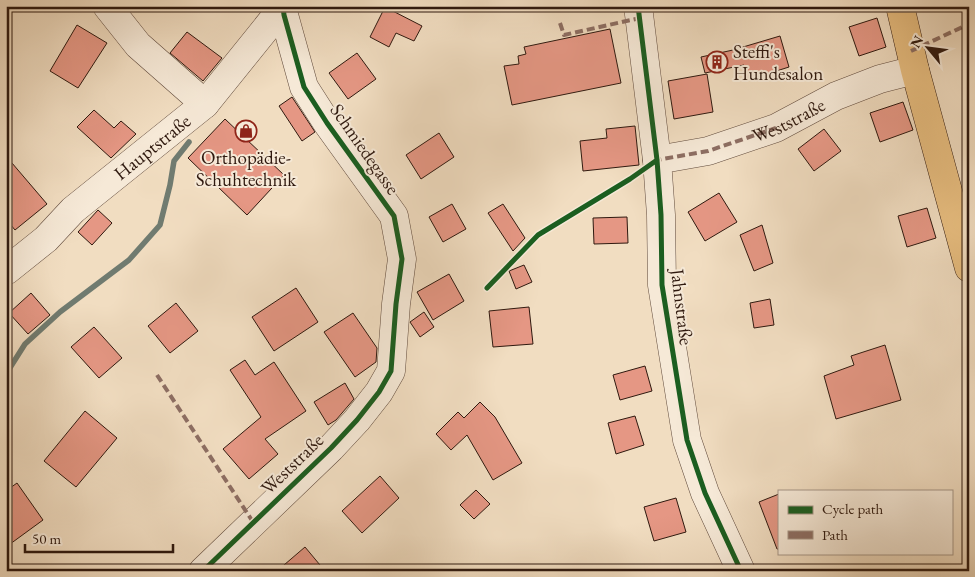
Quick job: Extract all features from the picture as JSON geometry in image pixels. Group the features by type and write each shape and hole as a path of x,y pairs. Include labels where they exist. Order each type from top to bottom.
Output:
{"main road":[{"path":"900,6 915,70 969,268"}],"street":[{"path":"108,6 138,45 205,104"},
{"name":"Jahnstraße","path":"638,6 657,160 662,285 687,440 706,493 741,571"},
{"name":"Hauptstraße","path":"6,271 46,239 72,210 205,104 284,7"},
{"name":"Schmiedegasse","path":"284,7 284,15 304,87 327,123 394,216 402,259 396,304 391,371"},
{"name":"Weststraße","path":"657,160 708,150 776,128 836,96 880,79 915,70"},
{"name":"Weststraße","path":"203,571 331,448 357,420 379,392 391,371"}],"building":[{"path":"385,7 422,26 414,41 396,33 389,47 370,37"},
{"path":"877,18 886,47 859,56 849,27"},
{"path":"77,25 107,43 78,88 50,71"},
{"path":"610,29 621,83 512,105 504,66 519,64 518,56 526,54 524,47"},
{"path":"187,32 222,58 203,81 170,53"},
{"path":"780,36 789,67 748,80 744,65 705,73 701,57"},
{"path":"357,53 376,79 348,99 329,73"},
{"path":"707,74 713,112 674,119 668,81"},
{"path":"292,97 315,132 302,141 279,106"},
{"path":"903,102 913,130 880,142 870,113"},
{"path":"94,110 114,128 121,121 136,134 111,158 77,127"},
{"path":"225,119 284,175 247,215 188,158"},
{"path":"635,126 639,165 583,171 580,141 607,138 606,129"},
{"path":"824,129 841,151 814,171 798,149"},
{"path":"439,133 454,157 421,179 406,155"},
{"path":"6,156 47,204 15,230 6,219"},
{"path":"719,193 737,222 705,241 688,212"},
{"path":"452,204 466,229 443,242 429,217"},
{"path":"503,204 525,238 513,251 488,213"},
{"path":"927,208 936,238 907,247 898,216"},
{"path":"98,210 112,223 92,245 78,232"},
{"path":"627,217 628,243 594,244 593,218"},
{"path":"762,225 773,263 754,271 740,235"},
{"path":"524,265 532,282 516,289 509,271"},
{"path":"449,274 464,301 433,320 417,292"},
{"path":"296,288 318,322 274,351 252,317"},
{"path":"31,293 50,315 28,334 9,313"},
{"path":"770,299 774,325 754,328 750,303"},
{"path":"176,303 198,331 170,353 148,326"},
{"path":"529,307 533,344 493,347 489,311"},
{"path":"424,312 434,327 420,337 410,322"},
{"path":"353,313 377,348 376,362 355,377 324,332"},
{"path":"94,327 122,358 99,378 71,347"},
{"path":"885,345 901,400 836,419 824,376 854,365 851,356"},
{"path":"245,360 255,375 274,362 306,411 265,439 278,454 249,479 223,449 261,417 230,370"},
{"path":"645,366 652,391 620,400 613,375"},
{"path":"345,383 354,399 336,420 328,425 314,402"},
{"path":"480,402 495,417 522,463 493,480 467,435 451,450 436,434 458,412 464,418"},
{"path":"85,411 117,438 76,487 44,461"},
{"path":"635,416 644,445 616,454 608,423"},
{"path":"380,476 399,498 362,533 342,511"},
{"path":"17,483 43,520 6,547 6,491"},
{"path":"476,490 490,504 474,519 460,505"},
{"path":"778,494 778,549 777,549 759,502"},
{"path":"676,498 686,532 654,541 644,507"},
{"path":"305,547 325,571 277,571"}],"waterway":[{"path":"6,374 25,344 60,312 129,260 160,225 174,161 189,142"}],"marked path":[{"path":"560,23 564,35 640,18"},
{"path":"911,51 969,24"},
{"path":"654,162 708,151 776,128"},
{"path":"157,375 253,522"}],"cycle path":[{"path":"638,6 657,160 661,215 662,285 687,440 705,493 741,571"},
{"path":"203,571 331,448 357,420 379,392 391,371 396,304 402,259 394,216 327,123 304,87 283,7"},
{"path":"487,288 538,235 630,179 657,160"}],"place":[{"name":"Steffi's Hundesalon","path":"717,62"},
{"name":"Orthopädie- Schuhtechnik","path":"246,131"}]}
